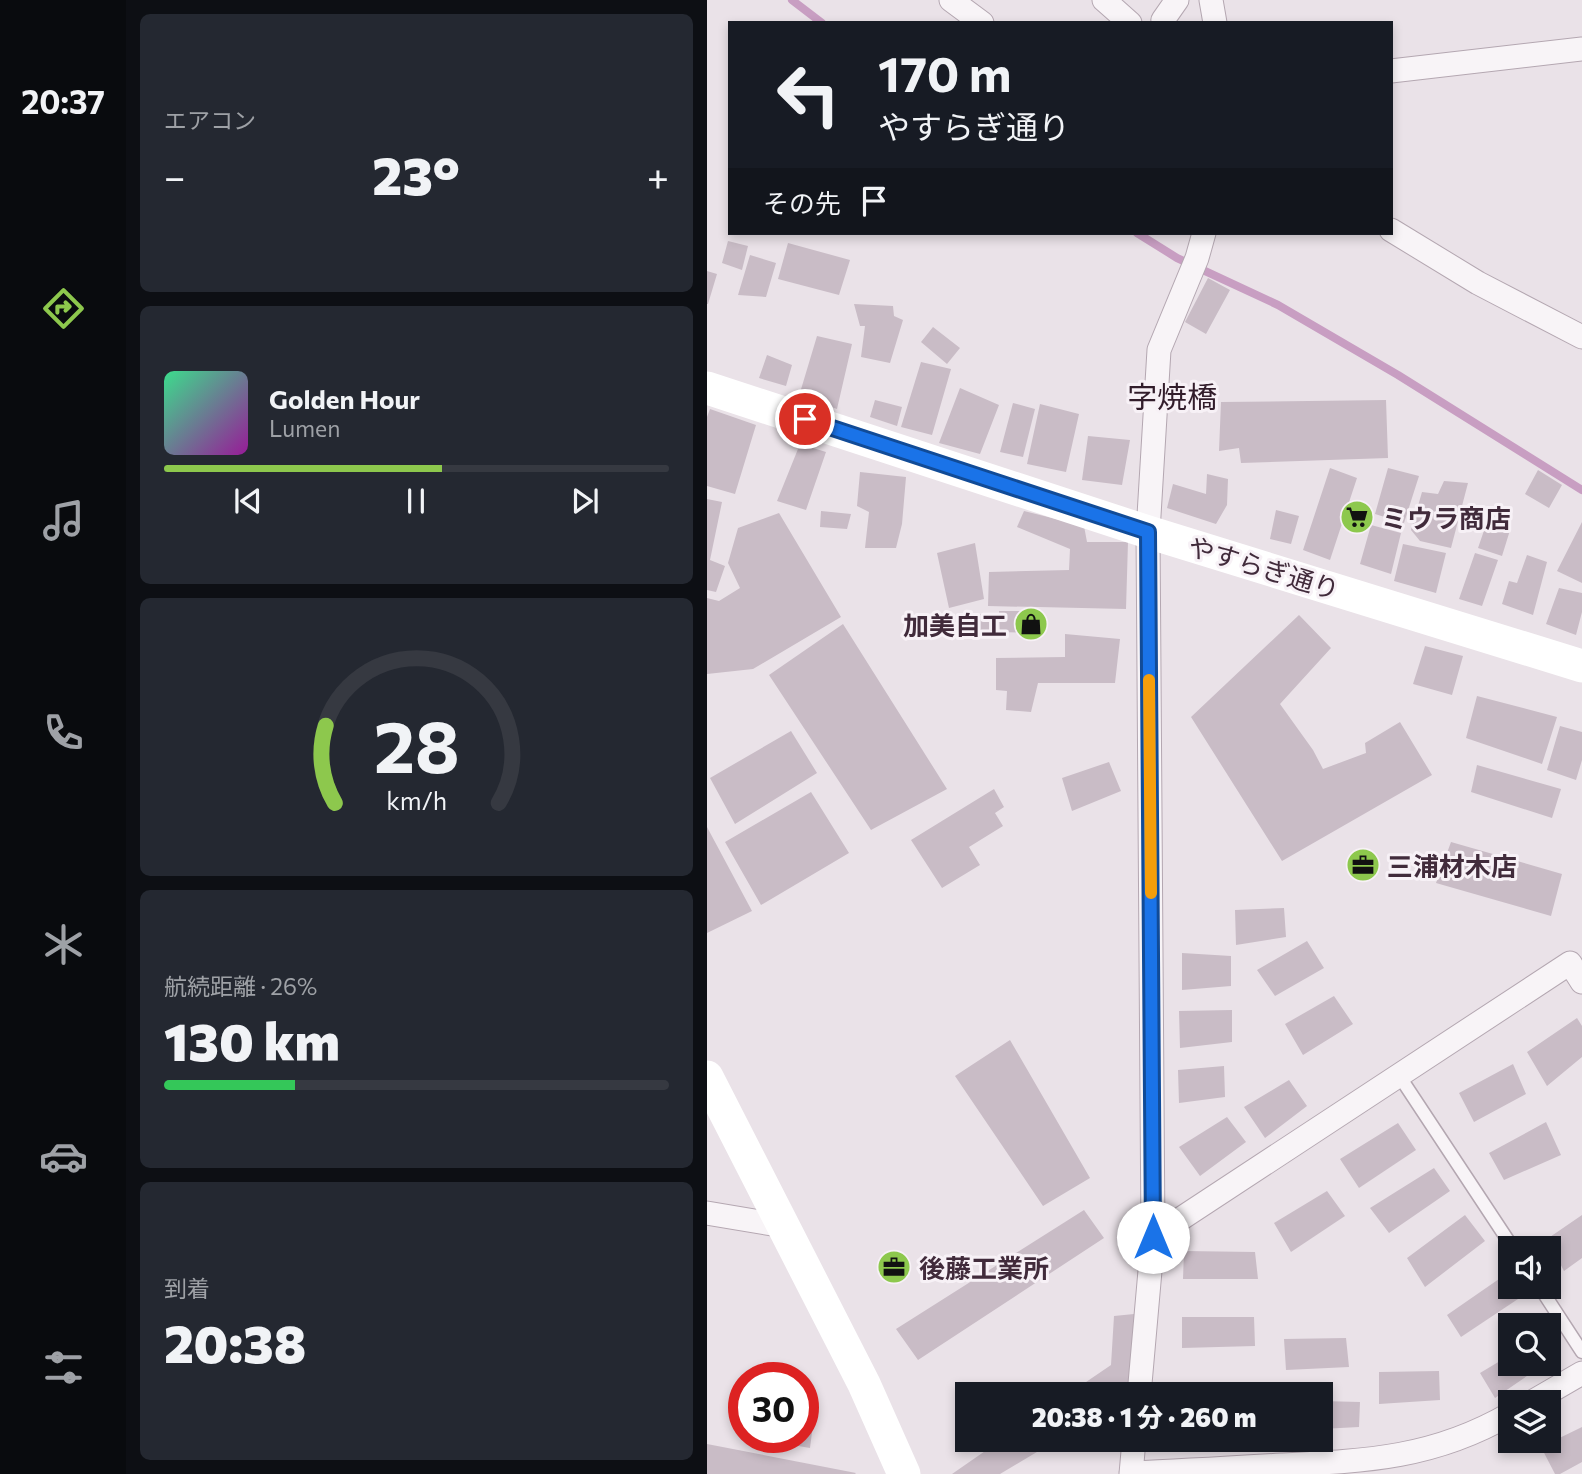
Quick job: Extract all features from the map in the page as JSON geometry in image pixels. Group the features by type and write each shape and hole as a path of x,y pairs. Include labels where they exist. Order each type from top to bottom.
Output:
{"street":[{"path":"951,0 979,21"},
{"path":"1104,0 1128,21"},
{"path":"1164,21 1177,0"},
{"path":"1211,0 1215,21"},
{"path":"1393,71 1582,49"},
{"path":"1393,231 1478,283 1582,337"},
{"path":"1140,1382 1153,1237 1148,532 1159,350 1197,258 1203,235"},
{"name":"やすらぎ通り","path":"707,388 1148,532 1582,666"},
{"path":"1153,1237 1570,963 1582,982"},
{"path":"707,1077 864,1384 904,1474"},
{"path":"707,1213 784,1226"},
{"path":"1553,1390 1582,1373"},
{"path":"1134,1452 1131,1474 1277,1470 1409,1454 1445,1444 1498,1420"}],"lane":[{"path":"1398,1074 1505,1236"},
{"path":"1547,1299 1582,1352"}],"building":[{"path":"728,241 748,246 742,270 722,263"},
{"path":"788,243 850,260 839,295 778,279"},
{"path":"750,255 776,263 766,297 738,295"},
{"path":"707,271 717,274 708,304 707,304"},
{"path":"1208,278 1230,290 1206,334 1185,322"},
{"path":"854,304 893,306 894,316 903,320 890,363 861,357 865,326 860,326"},
{"path":"933,327 960,348 947,364 921,342"},
{"path":"817,336 852,344 837,409 799,396"},
{"path":"767,355 792,365 786,386 759,378"},
{"path":"921,362 951,369 932,435 901,427"},
{"path":"960,388 999,405 980,454 939,443"},
{"path":"875,400 902,407 897,426 870,417"},
{"path":"1386,400 1388,458 1241,463 1239,448 1219,451 1221,402"},
{"path":"1013,403 1035,409 1023,457 1000,452"},
{"path":"1040,404 1079,414 1066,472 1027,464"},
{"path":"710,409 756,425 735,494 707,486 707,417"},
{"path":"1088,436 1130,440 1122,485 1082,480"},
{"path":"800,444 826,452 806,510 777,501"},
{"path":"1330,468 1357,478 1330,560 1303,550"},
{"path":"1388,468 1419,476 1404,523 1375,514"},
{"path":"1538,470 1562,485 1549,508 1525,494"},
{"path":"860,472 906,477 902,524 896,548 865,548 869,512 857,506"},
{"path":"1207,474 1228,479 1227,505 1216,524 1167,508 1173,484 1206,494"},
{"path":"1444,481 1468,483 1451,548 1420,541 1411,530 1422,492 1438,494"},
{"path":"707,499 722,502 710,560 725,566 716,592 707,590"},
{"path":"1276,510 1299,516 1291,544 1270,539"},
{"path":"821,511 851,514 847,529 820,527"},
{"path":"1024,511 1084,526 1087,542 1128,542 1126,609 988,606 989,572 1069,570 1070,549 1017,527"},
{"path":"779,513 841,617 753,669 707,674 707,598 719,601 740,588 728,563 738,528"},
{"path":"1488,519 1511,527 1502,556 1478,548"},
{"path":"1582,522 1582,583 1557,571"},
{"path":"1371,525 1401,533 1391,574 1360,564"},
{"path":"975,543 984,599 949,608 937,553"},
{"path":"1403,544 1446,553 1436,593 1394,581"},
{"path":"1475,553 1498,560 1482,606 1459,599"},
{"path":"1527,555 1547,562 1533,615 1502,604 1509,581 1517,583"},
{"path":"1559,588 1582,593 1582,612 1576,635 1546,624"},
{"path":"999,611 1039,611 1037,633 1000,632"},
{"path":"969,614 993,614 991,631 968,631"},
{"path":"1299,615 1331,648 1280,704 1313,750 1323,769 1366,753 1365,743 1400,722 1432,775 1282,861 1191,717"},
{"path":"843,624 947,789 871,830 769,675"},
{"path":"1065,634 1120,639 1115,683 1038,683 1031,712 1006,710 1007,691 996,690 996,658 1065,657"},
{"path":"1425,646 1463,656 1452,695 1413,684"},
{"path":"1477,696 1557,717 1542,764 1466,738"},
{"path":"1560,726 1582,732 1582,760 1576,780 1547,770"},
{"path":"791,731 817,773 735,824 710,778"},
{"path":"1109,762 1121,791 1072,811 1062,778"},
{"path":"1477,765 1561,789 1552,818 1471,792"},
{"path":"994,789 1004,807 995,813 1003,826 969,847 980,865 942,888 911,840"},
{"path":"811,792 849,853 761,905 725,842"},
{"path":"707,827 752,911 707,933"},
{"path":"1451,842 1562,874 1551,916 1436,883"},
{"path":"1284,908 1286,937 1236,945 1235,910"},
{"path":"1307,941 1324,968 1275,996 1257,970"},
{"path":"1182,953 1231,956 1231,986 1182,990"},
{"path":"1334,996 1353,1024 1303,1055 1285,1024"},
{"path":"1232,1010 1232,1042 1180,1048 1179,1011"},
{"path":"1577,1018 1582,1026 1582,1057 1547,1086 1527,1052"},
{"path":"1010,1040 1090,1178 1043,1206 955,1076"},
{"path":"1513,1064 1526,1094 1474,1122 1459,1093"},
{"path":"1224,1066 1225,1097 1179,1103 1178,1070"},
{"path":"1289,1080 1307,1106 1265,1138 1244,1107"},
{"path":"1227,1117 1246,1142 1200,1176 1179,1147"},
{"path":"1546,1122 1561,1155 1504,1180 1489,1153"},
{"path":"1398,1123 1416,1150 1359,1188 1340,1159"},
{"path":"1434,1168 1450,1191 1389,1233 1370,1208"},
{"path":"1327,1191 1345,1216 1291,1252 1274,1223"},
{"path":"1084,1210 1104,1238 918,1360 896,1329"},
{"path":"1465,1215 1485,1241 1425,1287 1407,1258"},
{"path":"1582,1215 1582,1258 1564,1271 1561,1265 1561,1236 1551,1236"},
{"path":"1184,1251 1255,1252 1258,1279 1183,1279"},
{"path":"1498,1280 1498,1299 1518,1299 1461,1337 1447,1315"},
{"path":"1134,1314 1133,1382 1086,1382 1111,1365 1114,1316"},
{"path":"1182,1317 1254,1317 1255,1346 1182,1348"},
{"path":"1346,1338 1349,1367 1286,1370 1284,1339"},
{"path":"1498,1362 1498,1376 1527,1376 1507,1390 1498,1390 1495,1398 1480,1373"},
{"path":"1439,1371 1440,1400 1379,1404 1379,1372"},
{"path":"1333,1401 1360,1402 1359,1427 1333,1428"},
{"path":"1582,1427 1582,1462 1555,1474 1544,1453 1561,1453 1561,1437"},
{"path":"707,1444 728,1448 728,1453 753,1453 856,1473 855,1474 707,1474"},
{"path":"984,1452 1037,1452 1000,1474 952,1474"}],"waterway":[{"path":"792,0 819,21"},
{"path":"1140,235 1177,258 1278,305 1398,375 1582,490"}],"slow traffic":[{"path":"1149,680 1151,893"}],"place":[{"name":"ミウラ商店","path":"1357,517"},
{"name":"加美自工","path":"1031,624"},
{"name":"三浦材木店","path":"1363,865"},
{"name":"後藤工業所","path":"894,1267"}],"district":[{"name":"字焼橋","path":"1172,395"}],"route":[{"path":"805,419 1148,532 1153,1237"}]}
